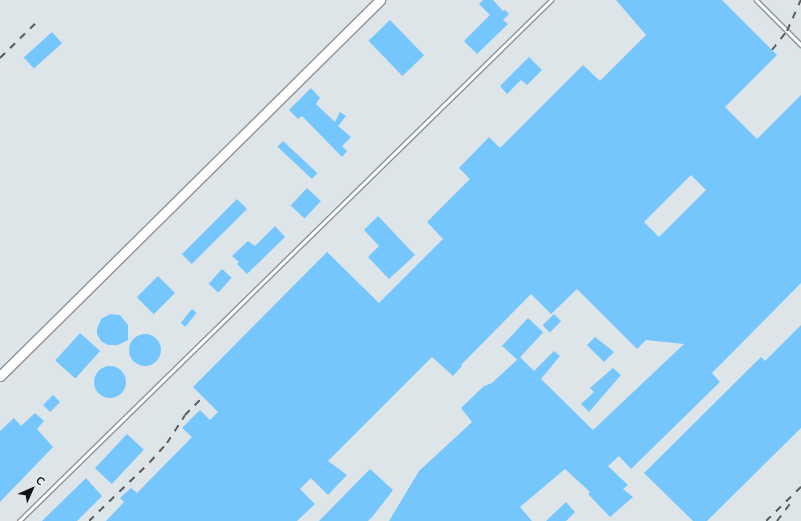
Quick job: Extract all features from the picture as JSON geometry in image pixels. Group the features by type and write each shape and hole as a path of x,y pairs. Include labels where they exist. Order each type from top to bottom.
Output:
{"street":[{"path":"0,376 380,0"}],"lane":[{"path":"19,521 551,0"},
{"path":"756,0 801,45"}],"building":[{"path":"483,0 493,0 503,11 505,10 509,14 503,20 508,24 477,54 464,41 490,15 479,4"},
{"path":"616,0 722,0 777,55 725,107 757,139 801,95 801,283 712,373 720,382 631,469 619,456 608,466 628,485 623,489 633,497 610,517 588,494 590,492 565,469 520,507 532,521 389,521 419,471 472,422 461,408 484,386 492,383 520,357 534,371 554,351 560,356 541,379 593,430 684,344 646,340 637,349 577,289 551,314 531,294 461,365 462,366 453,376 432,357 328,461 347,475 328,495 311,478 300,489 315,504 297,521 106,521 124,502 120,498 131,488 137,493 192,437 182,428 200,410 210,420 218,412 193,387 327,252 379,303 443,239 427,222 470,179 459,168 489,137 500,148 583,65 600,81 646,35","holes":["691,175 706,190 659,237 644,222"]},
{"path":"390,20 424,55 402,76 368,41"},
{"path":"52,32 62,43 34,69 24,57"},
{"path":"529,57 542,70 527,85 521,80 507,94 500,86"},
{"path":"311,88 320,98 316,104 335,122 340,112 346,116 338,126 351,137 342,146 347,151 342,157 302,116 298,119 289,110"},
{"path":"283,141 317,173 312,179 278,147"},
{"path":"307,188 321,201 305,219 291,206"},
{"path":"237,199 247,209 192,264 182,254"},
{"path":"378,216 415,255 389,279 368,257 379,246 364,230"},
{"path":"275,226 285,237 247,274 237,264 239,262 232,256 248,241 255,246"},
{"path":"222,269 232,278 218,293 209,284"},
{"path":"158,276 175,293 154,314 137,297"},
{"path":"192,309 197,313 185,327 181,323"},
{"path":"110,314 120,315 128,325 128,340 118,345 108,345 101,341 97,334 97,329 101,319"},
{"path":"554,314 561,321 550,332 543,325"},
{"path":"528,318 543,332 517,360 502,346"},
{"path":"801,325 801,428 707,521 693,521 644,473 761,357 765,361"},
{"path":"80,333 100,351 75,379 55,360"},
{"path":"142,334 148,334 158,341 161,350 160,356 154,363 148,366 142,366 132,359 129,353 129,347 136,337"},
{"path":"595,337 614,352 604,362 587,345"},
{"path":"107,366 113,366 123,373 126,382 125,388 119,395 113,398 107,398 97,391 94,385 94,379 101,369"},
{"path":"613,368 621,375 589,412 581,404 594,392 590,388"},
{"path":"53,395 60,402 50,412 43,405"},
{"path":"35,413 44,421 37,429 53,447 0,502 0,431 14,418 21,426"},
{"path":"127,434 144,450 112,484 95,468"},
{"path":"370,469 393,490 373,516 368,521 319,521"},
{"path":"86,478 102,496 77,521 42,521"},
{"path":"566,502 575,512 566,521 546,521"}],"railway":[{"path":"772,50 787,31 801,0"},
{"path":"0,58 39,20"},
{"path":"89,521 150,462 167,443 185,415 203,397"},
{"path":"766,521 801,487"},
{"path":"777,521 790,504"}]}
